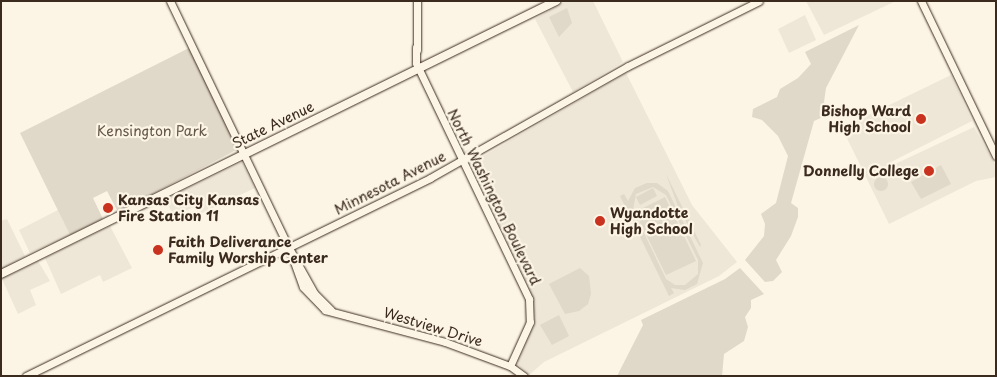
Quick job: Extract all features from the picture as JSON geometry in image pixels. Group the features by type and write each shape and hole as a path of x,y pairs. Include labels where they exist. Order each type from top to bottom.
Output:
{"main road":[{"name":"Westview Drive","path":"170,1 289,248 314,293 331,310 404,329 510,366 524,376"},
{"name":"State Avenue","path":"1,274 556,1"},
{"name":"Minnesota Avenue","path":"26,376 289,248 462,160 628,66 759,1"},
{"path":"921,1 996,156"},
{"name":"North Washington Boulevard","path":"417,2 416,47 419,68 529,299 530,322 510,366"}],"shaded area":[{"path":"566,1 593,1 623,62 573,92 535,19"},
{"path":"806,1 896,1 824,35"},
{"path":"805,15 816,40 789,53 778,29"},
{"name":"Wyandotte High School","path":"626,73 692,205 737,262 719,276 544,362 529,375 517,364 535,321 531,292 470,164"},
{"name":"Donnelly College","path":"951,75 972,121 891,162 893,165 974,127 996,166 996,177 976,181 889,224 842,128"},
{"path":"242,162 255,188 200,214 196,206 174,216 165,199"},
{"path":"58,210 70,235 30,253 19,230"},
{"path":"7,219 25,256 1,269 1,221"},
{"path":"110,226 132,268 103,282 100,275 61,294 45,258"},
{"path":"38,261 50,281 30,290 36,305 18,314 2,279"}],"green space":[{"path":"567,8 572,23 559,37 549,17"},
{"path":"859,25 826,88 824,102 830,114 814,121 791,203 798,208 798,217 791,236 776,260 782,272 773,281 765,282 745,260 764,236 765,224 761,214 776,203 788,156 778,136 762,120 752,117 753,109 777,97 780,89 798,78 811,64 805,52"},
{"name":"Kensington Park","path":"189,48 221,110 236,150 118,212 107,191 93,198 103,219 70,235 20,133"},
{"path":"941,165 951,184 921,199 911,182"},
{"path":"666,174 701,245 700,247 679,209"},
{"path":"878,177 884,177 888,184 884,191 878,191 874,187 874,181"},
{"path":"647,183 657,183 668,191 703,263 697,284 685,290 671,288 674,293 669,296 620,196 624,194 628,201 635,188","holes":["653,187 666,195 698,260 698,274 685,285 675,285 666,279 633,210 636,194"]},
{"path":"653,188 657,196 640,205 636,197"},
{"path":"665,197 696,261 666,275 635,212"},
{"path":"580,268 589,276 591,294 588,304 579,311 565,314 549,284"},
{"path":"740,268 764,294 751,300 751,308 745,317 748,327 744,341 724,354 722,376 617,376 643,325 641,320 725,279"},
{"path":"559,315 569,336 552,345 540,325"}],"place":[{"name":"Bishop Ward High School","path":"921,119"},
{"name":"Donnelly College","path":"929,171"},
{"name":"Kansas City Kansas Fire Station 11","path":"108,208"},
{"name":"Wyandotte High School","path":"600,221"},
{"name":"Faith Deliverance Family Worship Center","path":"158,250"}]}
